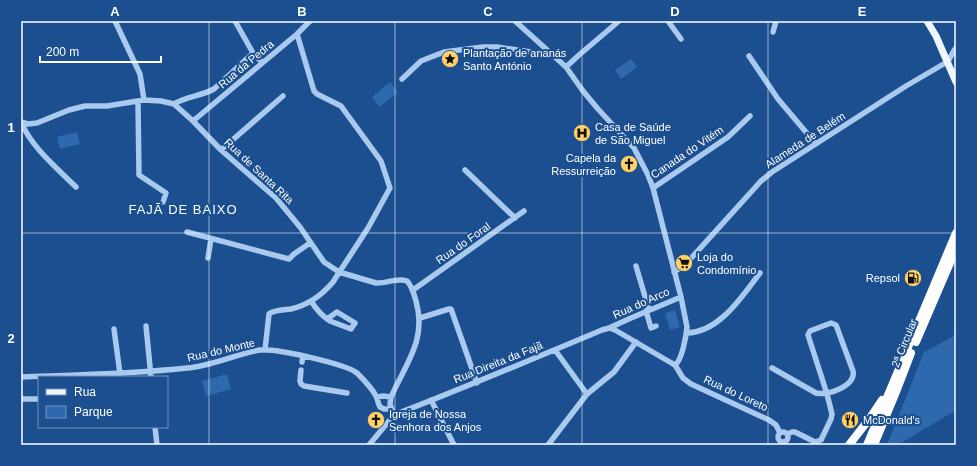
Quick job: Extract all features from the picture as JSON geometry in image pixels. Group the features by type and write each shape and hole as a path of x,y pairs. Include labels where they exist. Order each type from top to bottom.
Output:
{"highway":[{"path":"952,250 956,234"},
{"name":"2ª Circular","path":"867,445 952,250"},
{"name":"2ª Circular","path":"874,445 952,250"},
{"path":"849,445 891,388"}],"main road":[{"path":"927,21 936,36 956,82"}],"street":[{"path":"115,21 140,74 141,100 139,175 166,193 163,202"},
{"path":"235,21 253,53 262,62"},
{"name":"Rua da Pedra","path":"193,121 297,34 310,21"},
{"path":"515,21 566,67 598,110 634,148 653,188 686,321 687,333 679,361 675,365 609,328"},
{"path":"566,67 578,54 619,21"},
{"path":"668,21 681,39"},
{"path":"772,32 776,21"},
{"path":"265,350 269,316 271,313 294,308 311,301 328,288 368,228 390,187 381,161 341,106 314,91 297,34"},
{"path":"402,79 421,61 444,52 483,47 497,47 544,54 550,53"},
{"path":"947,62 951,58 956,48"},
{"path":"21,122 28,124 36,123 77,108 107,106 141,100 161,101 174,104 214,89 253,53"},
{"path":"750,56 778,99 816,144"},
{"name":"Alameda de Belém","path":"674,272 685,265 764,178 775,169 906,86 947,62"},
{"path":"221,150 283,96"},
{"name":"Rua de Santa Rita","path":"174,104 221,150 276,198 287,210 324,262 339,272 376,283 404,280 410,283 413,290"},
{"name":"Canada do Vitém","path":"653,188 728,137 750,116"},
{"path":"21,122 25,131 36,147 76,187"},
{"path":"465,170 515,218"},
{"name":"Rua do Foral","path":"413,290 524,211"},
{"path":"187,232 289,259 310,243"},
{"path":"208,258 211,239"},
{"path":"636,266 651,328 656,326"},
{"path":"687,333 700,332 725,316 760,273"},
{"path":"369,445 394,415 390,404 391,397 417,342 420,318 413,290"},
{"name":"Rua do Arco","path":"609,328 680,297"},
{"path":"311,301 327,319"},
{"path":"420,318 451,309 477,383"},
{"path":"772,368 816,393 827,394 851,381 854,375 838,327 833,323 811,330 808,334 827,394 832,414 831,419 821,440 815,442 799,434 792,432 787,434 783,432 780,433 778,437 785,444"},
{"path":"146,326 151,374"},
{"name":"Rua Direita da Fajã","path":"394,415 477,383 609,328"},
{"path":"114,329 120,374"},
{"path":"548,445 587,394 614,372 636,342"},
{"name":"Rua do Monte","path":"77,376 151,374 194,368 265,350 278,351 302,359 347,368 356,372 377,397 380,407 384,409 391,409"},
{"path":"555,350 587,394"},
{"name":"Rua do Loreto","path":"675,365 680,375 691,384 769,420 776,425 780,433"},
{"path":"301,370 300,381 304,386 347,393"},
{"name":"Rua do Monte","path":"21,377 38,377"},
{"path":"377,397 391,397"},
{"path":"21,400 38,399"},
{"path":"431,400 454,445"},
{"path":"155,428 157,445"},
{"path":"785,444 788,438 787,434"},
{"path":"785,444 792,437 799,434"}],"green space":[{"path":"631,59 637,67 621,79 615,70"},
{"path":"390,82 398,92 380,107 372,97"},
{"path":"77,132 80,144 60,149 57,137"},
{"path":"675,310 680,327 670,330 665,313"},
{"path":"956,335 956,410 898,445 887,445 924,352"},
{"path":"227,374 231,389 206,396 202,381"}],"place":[{"name":"Plantação de ananás Santo António","path":"450,59"},
{"name":"Casa de Saúde de São Miguel","path":"582,133"},
{"name":"Capela da Ressurreição","path":"629,164"},
{"name":"Loja do Condomínio","path":"684,263"},
{"name":"Repsol","path":"913,278"},
{"name":"Igreja de Nossa Senhora dos Anjos","path":"376,420"},
{"name":"McDonald's","path":"850,420"}],"district":[{"name":"FAJÃ DE BAIXO","path":"183,209"}]}
